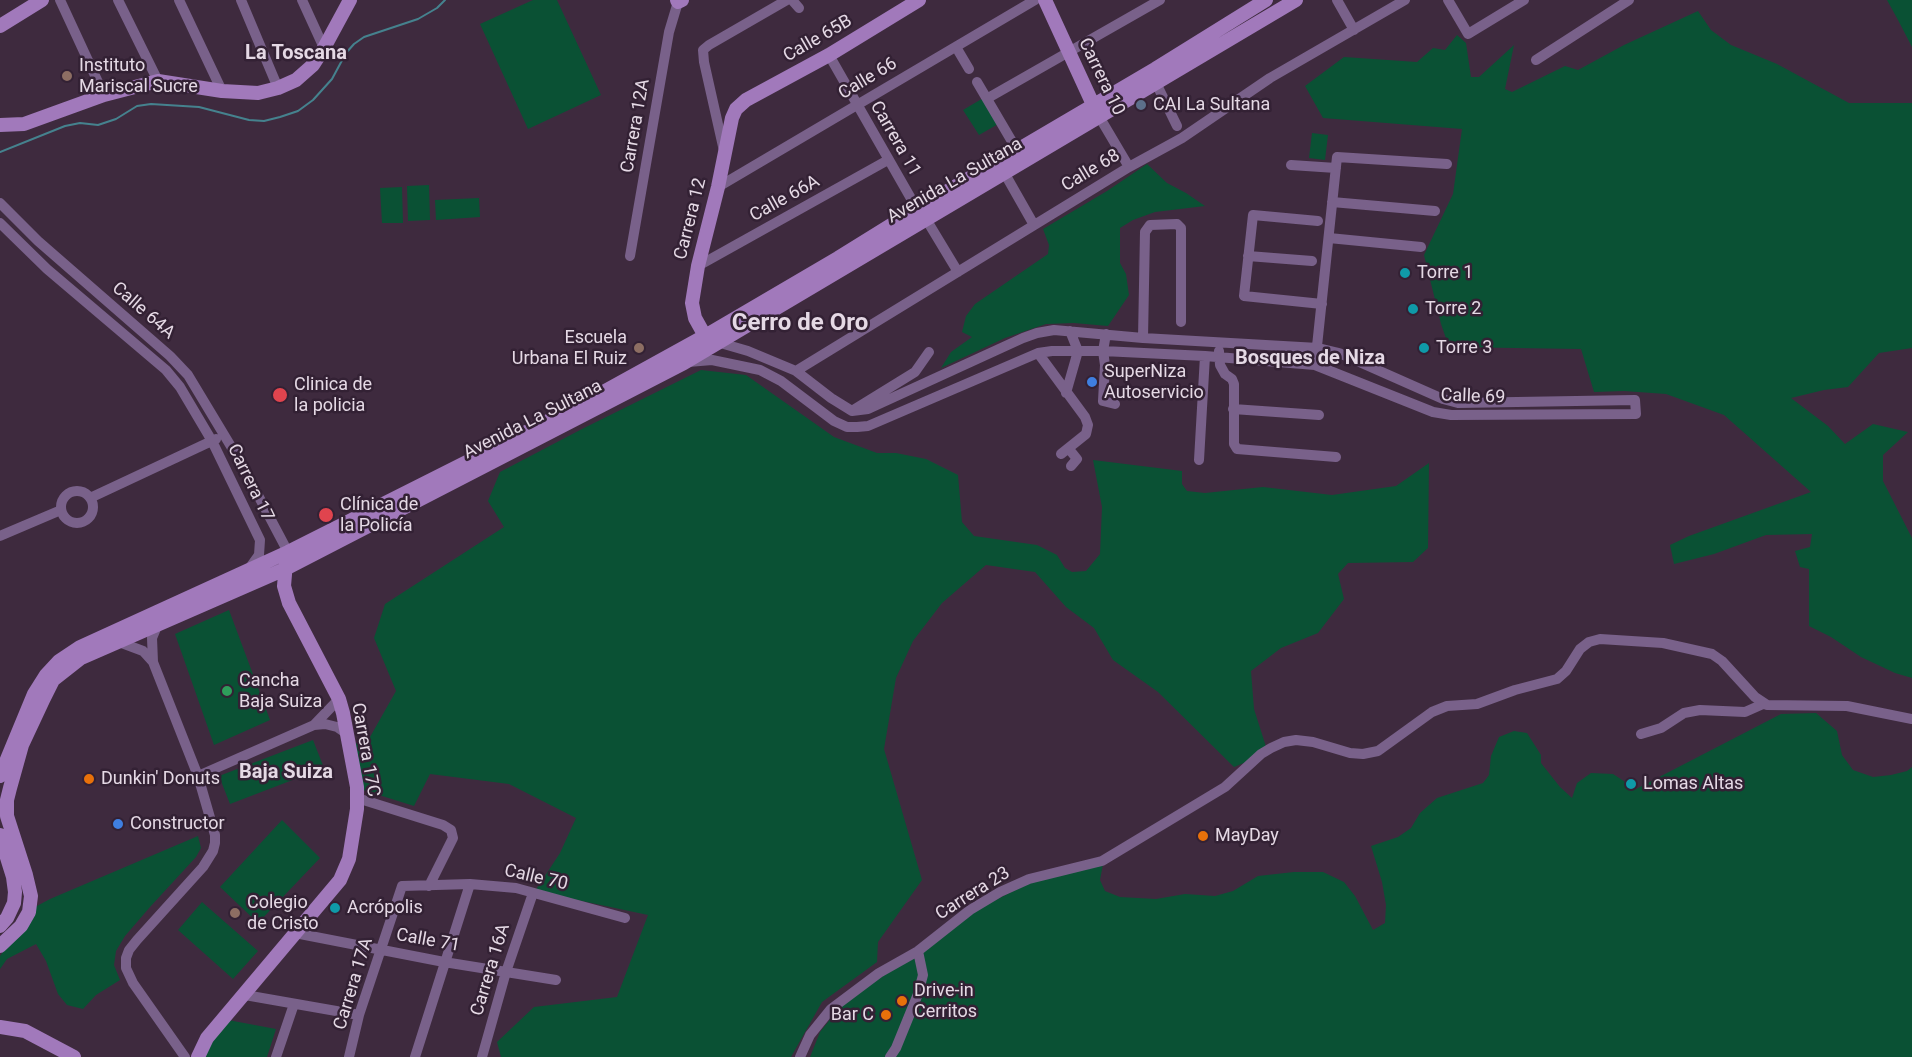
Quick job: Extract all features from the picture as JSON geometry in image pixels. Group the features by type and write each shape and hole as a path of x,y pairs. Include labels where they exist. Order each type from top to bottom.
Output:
{"street":[{"path":"0,26 42,0"},
{"path":"60,0 104,95"},
{"path":"118,0 158,81"},
{"path":"179,0 222,91"},
{"path":"241,0 278,88"},
{"path":"302,0 324,48"},
{"path":"0,125 32,122 104,95 158,81 222,91 258,93 278,88 296,80 313,65 350,0"},
{"path":"724,151 703,50 787,0"},
{"name":"Calle 65B","path":"736,109 746,100 919,0"},
{"name":"Carrera 10","path":"1043,0 1100,118 1129,167"},
{"name":"Calle 66","path":"718,188 956,47 1043,0"},
{"path":"988,98 1160,0"},
{"name":"Avenida La Sultana","path":"921,214 1017,150 1266,0"},
{"name":"Avenida La Sultana","path":"0,946 21,926 29,912 31,896 7,816 7,800 22,746 54,680 81,658 285,569 658,369 711,339 855,248 1005,174 1296,0"},
{"path":"1337,0 1354,30"},
{"name":"Calle 68","path":"795,370 900,309 1129,167 1182,138 1270,78 1405,0"},
{"path":"1448,0 1467,34 1524,0"},
{"path":"1536,60 1629,0"},
{"name":"Carrera 12A","path":"630,256 669,32 679,1"},
{"path":"956,47 969,69"},
{"name":"Carrera 11","path":"829,54 888,160 957,272"},
{"path":"977,82 1017,150"},
{"path":"1156,83 1177,126"},
{"name":"Carrera 12","path":"711,339 694,318 692,303 724,151 736,109"},
{"path":"1315,364 1337,157 1447,164"},
{"name":"Calle 66A","path":"698,266 888,160"},
{"path":"1291,165 1336,168"},
{"path":"1005,174 1034,225"},
{"path":"1332,202 1435,211"},
{"name":"Calle 64A","path":"0,203 47,249 181,367 241,463"},
{"path":"1318,221 1253,215 1244,296 1322,304"},
{"name":"Calle 64A","path":"0,223 47,269 165,370 186,396 212,441"},
{"path":"1143,338 1145,232 1150,225 1177,224 1181,228 1181,322"},
{"path":"1329,238 1421,247"},
{"path":"1248,256 1312,261"},
{"name":"Calle 69","path":"852,411 868,409 1036,333 1054,330 1143,338 1318,348 1339,353 1443,399 1458,403 1635,400 1636,414 1451,416 1433,412 1315,364 1220,361 1205,356 1103,351 1038,353"},
{"path":"1066,393 1078,351 1070,331"},
{"path":"1106,334 1103,351 1105,365 1103,401 1115,404"},
{"path":"711,339 795,370 852,411 915,372 929,352"},
{"name":"Avenida La Sultana","path":"0,776 34,693 59,661 80,647 288,552 580,405 658,369 684,363 711,339"},
{"path":"1219,343 1220,361 1225,374 1232,379 1234,384 1234,444 1237,449 1336,457"},
{"path":"684,363 712,360 760,370 781,381 834,421 847,427 868,426 1038,353 1085,417 1088,425 1086,434 1065,451 1077,459 1071,466"},
{"path":"1200,460 1205,356"},
{"path":"1233,409 1319,415"},
{"path":"90,498 212,441 227,439"},
{"name":"Carrera 17","path":"212,441 260,540 259,555 248,570"},
{"name":"Carrera 17","path":"241,463 288,552"},
{"path":"80,492 90,498 92,504 92,513 82,522 69,521 63,515 62,510 64,498 71,493 80,492"},
{"path":"2,536 62,510"},
{"name":"Carrera 17C","path":"199,1054 207,1038 340,880 349,859 357,798 346,734 339,699 289,603 284,586 288,552"},
{"path":"157,626 152,638 153,662 198,776 215,835 213,851 203,867 129,950 126,968 182,1053 199,1054"},
{"name":"Carrera 23","path":"800,1057 810,1035 831,1009 879,973 918,951 970,910 1000,892 1029,879 1102,861 1225,787 1261,754 1284,742 1296,740 1313,742 1350,753 1363,754 1378,751 1432,712 1447,706 1477,704 1515,690 1557,679 1566,671 1580,649 1589,642 1600,639 1663,643 1712,654 1722,661 1762,704"},
{"path":"119,642 143,651 153,662"},
{"path":"314,725 339,699"},
{"path":"1641,734 1661,728 1684,712 1700,710 1745,712 1754,710 1762,704 1777,707 1847,706 1912,719"},
{"path":"198,776 314,725 325,724 346,734"},
{"path":"357,798 443,825 451,830 453,838 429,886"},
{"path":"0,835 13,877 15,892 14,903 7,918 0,926"},
{"path":"415,1057 471,884"},
{"name":"Calle 70","path":"402,886 471,884 516,888 625,918"},
{"name":"Carrera 17A","path":"349,1057 359,1015 402,886"},
{"name":"Carrera 16A","path":"482,1057 533,894"},
{"name":"Calle 71","path":"295,933 444,962 556,980"},
{"path":"890,1057 896,1048 918,994 923,975 918,951"},
{"path":"245,995 359,1015"},
{"path":"276,1057 294,1004"},
{"path":"0,1027 25,1031 55,1052 74,1057"}],"green space":[{"path":"533,0 557,0 601,95 528,129 480,24"},
{"path":"1887,0 1912,0 1912,47 1898,20"},
{"path":"1698,11 1711,30 1731,45 1777,64 1849,103 1912,103 1912,348 1879,353 1848,387 1791,398 1828,426 1845,444 1873,424 1908,432 1883,455 1883,481 1912,538 1912,678 1895,673 1861,657 1831,637 1809,626 1809,569 1800,567 1795,551 1810,547 1812,534 1766,535 1714,554 1674,564 1670,545 1811,492 1724,415 1666,394 1624,391 1594,392 1581,349 1449,347 1424,255 1453,194 1462,129 1323,118 1305,86 1344,57 1417,62 1433,48 1445,50 1457,35 1466,43 1471,77 1479,77 1514,45 1505,89 1512,92 1565,66 1578,70 1624,45"},
{"path":"985,97 1000,123 979,135 963,110"},
{"path":"1312,133 1328,135 1325,160 1309,158"},
{"path":"1147,164 1167,183 1205,206 1155,212 1133,220 1120,228 1120,263 1126,274 1129,295 1108,326 1074,323 1046,324 1005,338 941,368 951,352 972,337 962,332 966,316 975,304 1048,254 1049,245 1043,229"},
{"path":"429,185 430,220 408,221 407,186"},
{"path":"402,187 403,223 382,223 380,188"},
{"path":"479,198 480,217 436,220 435,200"},
{"path":"701,370 746,375 834,437 877,453 896,453 926,459 958,475 962,522 974,536 1037,545 1057,555 1065,568 1072,572 1086,571 1100,554 1102,507 1093,460 1182,471 1182,484 1187,491 1205,493 1263,487 1332,495 1396,486 1429,463 1428,548 1413,562 1348,563 1338,574 1344,599 1318,633 1281,648 1251,671 1254,709 1268,753 1234,767 1158,692 1113,660 1094,628 1066,607 1035,572 986,565 942,603 913,641 896,678 884,749 922,880 878,942 877,962 822,1002 791,1057 501,1057 497,1042 534,1007 617,997 648,915 535,891 560,853 576,818 509,784 430,774 414,806 363,790 355,744 370,737 396,691 374,638 385,604 504,527 488,501 500,472"},
{"name":"Cancha Baja Suiza","path":"229,610 270,720 214,745 175,634"},
{"path":"1816,713 1837,731 1842,755 1853,770 1873,777 1907,771 1912,767 1912,1057 810,1057 820,1032 840,1007 970,913 1031,882 1103,864 1100,880 1105,891 1120,897 1156,899 1185,894 1215,896 1233,891 1258,876 1323,872 1344,882 1355,896 1373,930 1385,923 1386,905 1371,846 1398,837 1411,828 1420,813 1437,798 1483,783 1489,775 1491,756 1499,737 1514,731 1527,733 1541,755 1541,763 1572,798 1577,783 1591,773 1613,774 1636,789 1781,714"},
{"path":"313,740 324,768 230,804 219,776"},
{"path":"282,820 320,858 258,923 220,887"},
{"path":"198,836 201,848 196,857 125,936 116,951 114,965 120,980 96,995 83,1009 67,1005 58,994 46,961 36,944 7,959 0,969 0,956 35,907"},
{"path":"202,902 258,951 233,979 178,930"},
{"path":"228,1020 276,1029 267,1057 202,1057"}],"waterway":[{"path":"0,152 65,126 80,123 98,125 116,119 137,106 151,104 199,107 249,120 264,121 298,111 313,100 332,79 346,53 354,44 364,37 418,19 437,8 445,0"}],"place":[{"name":"Instituto Mariscal Sucre","path":"67,76"},
{"name":"CAI La Sultana","path":"1141,105"},
{"name":"Torre 1","path":"1405,273"},
{"name":"Torre 2","path":"1413,309"},
{"name":"Escuela Urbana El Ruiz","path":"639,348"},
{"name":"Torre 3","path":"1424,348"},
{"name":"SuperNiza Autoservicio","path":"1092,382"},
{"name":"Clinica de la policia","path":"280,395"},
{"name":"Clínica de la Policía","path":"326,515"},
{"name":"Cancha Baja Suiza","path":"227,691"},
{"name":"Dunkin' Donuts","path":"89,779"},
{"name":"Lomas Altas","path":"1631,784"},
{"name":"Constructor","path":"118,824"},
{"name":"MayDay","path":"1203,836"},
{"name":"Acrópolis","path":"335,908"},
{"name":"Colegio de Cristo","path":"235,913"},
{"name":"Drive-in Cerritos","path":"902,1001"},
{"name":"Bar C","path":"886,1015"}],"district":[{"name":"La Toscana","path":"296,54"},
{"name":"Cerro de Oro","path":"800,324"},
{"name":"Bosques de Niza","path":"1310,359"},
{"name":"Baja Suiza","path":"286,773"}]}
